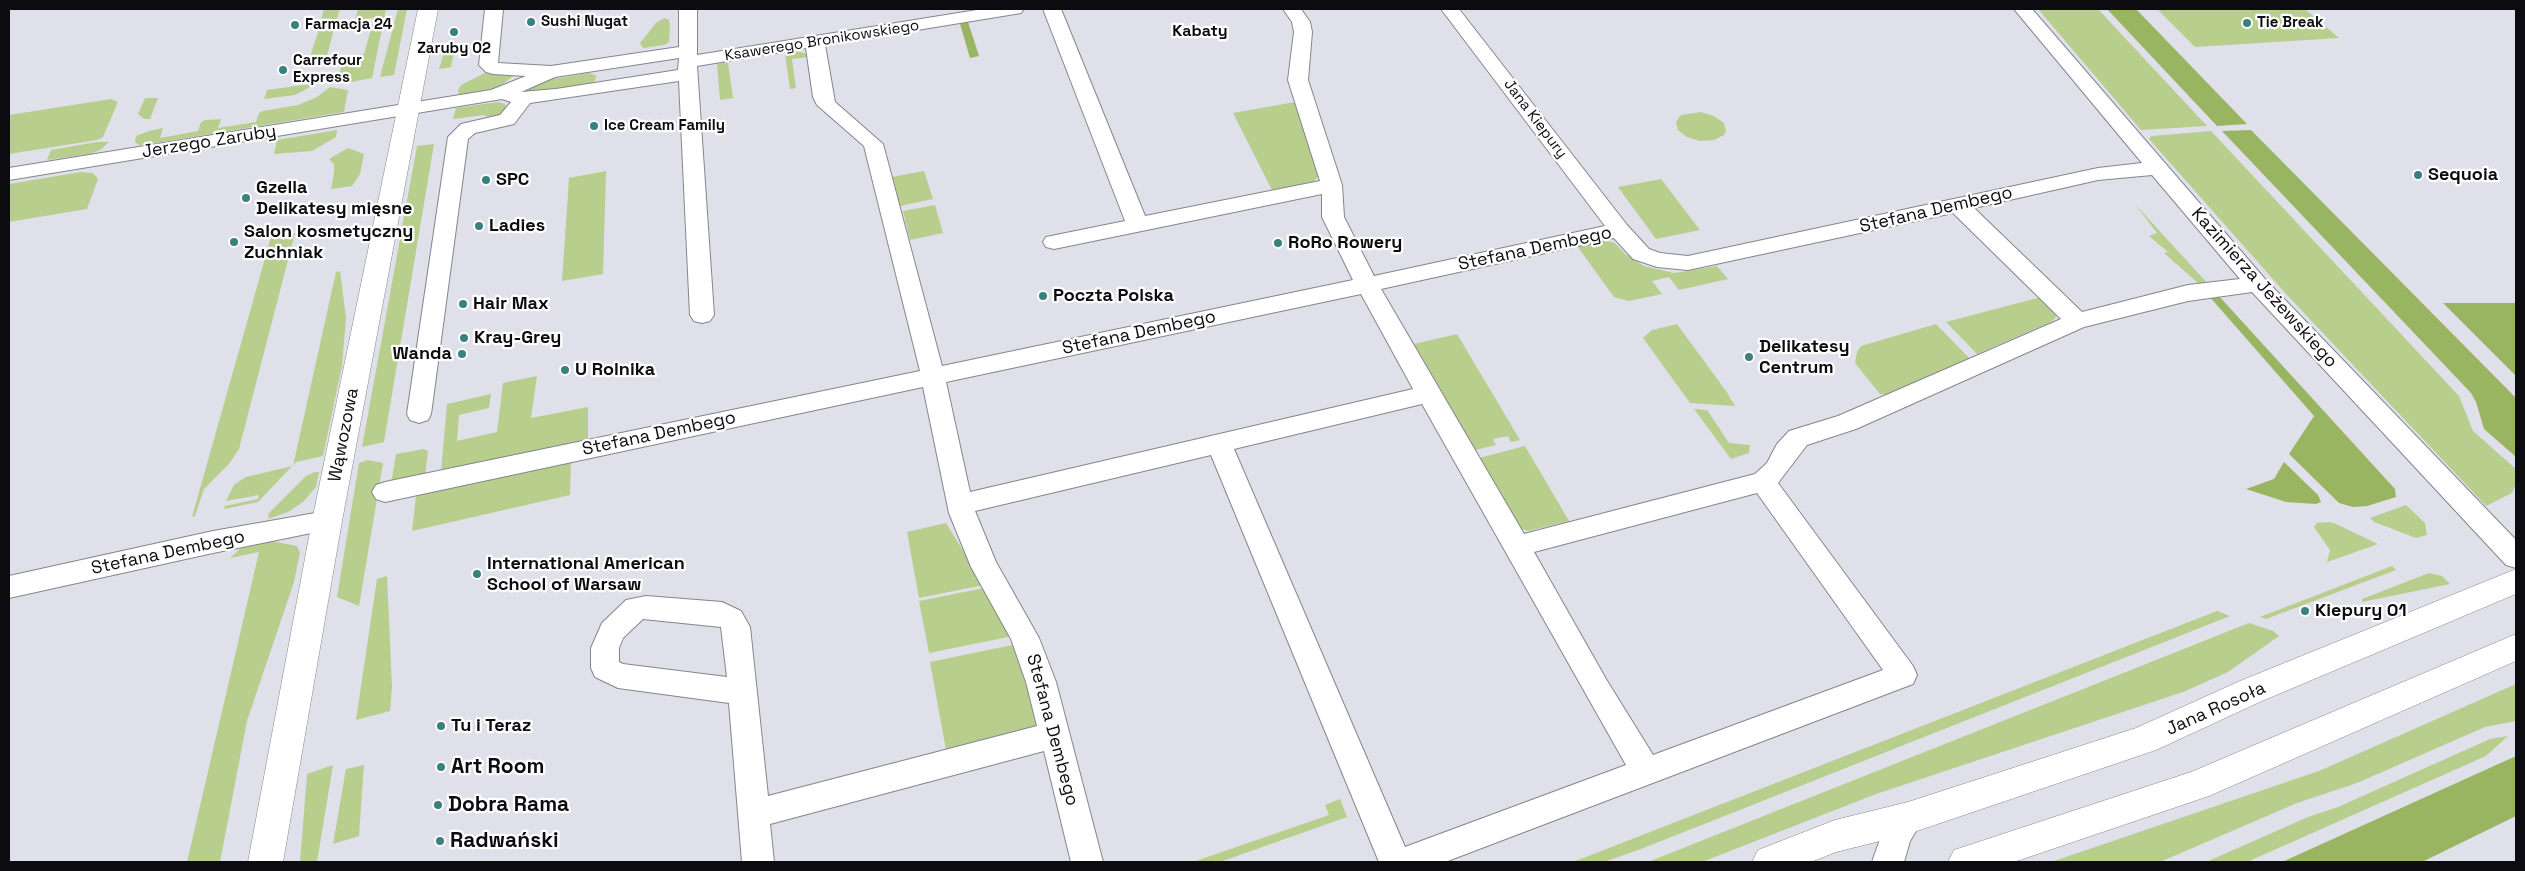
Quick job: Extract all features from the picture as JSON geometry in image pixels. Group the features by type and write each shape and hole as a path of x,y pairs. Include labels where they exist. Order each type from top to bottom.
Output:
{"street":[{"name":"Wąwozowa","path":"265,862 327,521 428,9"},
{"path":"494,9 488,65 493,68 551,72"},
{"path":"688,9 688,63 702,315"},
{"name":"Ksawerego Bronikowskiego","path":"496,95 524,98 596,89 688,63 1015,9"},
{"path":"1052,9 1137,224"},
{"path":"1292,9 1304,32 1298,80 1332,185 1333,217 1367,285 1428,394 1517,546 1596,688 1646,771"},
{"name":"Jana Kiepury","path":"1450,9 1619,230"},
{"name":"Kazimierza Jeżewskiego","path":"2023,9 2050,44 2257,284 2516,557"},
{"name":"Stefana Dembego","path":"815,43 823,97 827,105 862,133 873,144 876,151 933,376 962,514 985,567 996,583 1025,638 1041,682 1087,862"},
{"name":"Ksawerego Bronikowskiego","path":"409,110 496,95 551,72 599,64 688,63"},
{"path":"596,89 607,82 612,75 610,69 599,64"},
{"path":"419,414 458,137 470,127 507,120 524,98"},
{"name":"Jerzego Zaruby","path":"9,174 409,110"},
{"name":"Stefana Dembego","path":"385,492 1619,230 1642,254 1657,260 1688,263 1747,252 2098,174 2157,168"},
{"path":"1054,242 1332,185"},
{"path":"1958,205 2076,321"},
{"path":"1517,546 1763,482 1776,470 1786,451 1798,438 1847,423 2076,321 2188,293 2257,284"},
{"path":"961,504 1428,394"},
{"path":"1219,444 1395,862"},
{"path":"1406,862 1904,675 1763,482"},
{"name":"Stefana Dembego","path":"9,587 214,542 327,521"},
{"name":"Jana Rosoła","path":"1770,862 1835,836 1908,818 2144,740 2251,692 2516,581"},
{"path":"743,692 618,676 606,668 605,648 612,631 636,608 646,607 722,614 731,619 736,627 743,692 758,862"},
{"path":"1966,862 2196,784 2516,647"},
{"path":"754,814 1054,735"},
{"path":"1888,862 1896,835 1908,818"}],"green space":[{"path":"324,9 340,9 336,22 320,23"},
{"path":"358,9 386,9 372,78 351,82 338,78 344,57 364,54 374,18 355,20"},
{"path":"398,9 407,9 394,75 380,77"},
{"path":"2038,9 2098,9 2207,126 2141,130"},
{"path":"2107,9 2136,9 2247,124 2217,126"},
{"name":"Tie Break","path":"2157,9 2305,9 2339,38 2195,47"},
{"path":"664,18 669,20 670,24 669,42 664,45 643,48 640,43 656,23"},
{"path":"968,22 979,56 970,58 960,24"},
{"path":"335,25 327,56 310,57 319,29"},
{"path":"456,42 451,67 439,69 447,43"},
{"path":"796,51 807,54 809,57 792,59 796,88 790,89 785,53"},
{"path":"728,62 733,98 720,100 717,64"},
{"path":"485,73 513,76 498,88 459,95 458,90 461,85"},
{"path":"589,73 597,76 594,82 589,84 522,95 518,88 535,82"},
{"path":"314,85 295,95 264,99 267,90"},
{"path":"330,87 348,90 344,112 149,144 139,145 135,142 136,136 163,128 160,138 198,131 201,122 206,120 221,119 218,128 256,122 259,113 263,111 298,105 317,97"},
{"path":"145,98 158,98 150,119 144,119 138,114"},
{"path":"111,99 118,102 103,137 97,140 9,154 9,115"},
{"path":"498,102 505,104 506,110 492,119 484,115 453,119 456,108"},
{"path":"1295,102 1319,176 1312,183 1273,192 1233,113"},
{"path":"1701,112 1714,116 1724,123 1726,131 1724,135 1714,140 1700,141 1687,137 1678,130 1676,122 1681,115"},
{"path":"337,130 336,137 312,151 274,154 277,140"},
{"path":"2251,130 2516,398 2516,457 2484,429 2476,402 2471,393 2222,131"},
{"path":"2211,131 2459,396 2473,431 2516,469 2516,484 2512,493 2486,506 2287,295 2149,139 2151,136"},
{"path":"97,142 109,142 100,150 90,154 47,160 51,150"},
{"path":"434,144 384,442 362,447 417,146"},
{"path":"348,148 364,154 360,174 352,186 331,189 334,164 329,159"},
{"path":"606,171 603,274 562,281 569,178"},
{"path":"924,171 933,199 900,206 892,177"},
{"path":"81,172 93,173 98,179 87,209 9,222 9,184"},
{"path":"1661,179 1700,230 1656,239 1618,187"},
{"path":"2135,204 2208,284 2199,284 2164,253 2168,252 2149,236 2157,233"},
{"path":"935,205 943,233 910,240 903,211"},
{"path":"295,233 239,449 229,464 204,489 195,516 192,517 271,237"},
{"path":"1603,240 1615,243 1625,254 1644,266 1674,273 1717,266 1728,279 1679,290 1669,277 1652,281 1662,294 1629,301 1614,297 1577,246"},
{"path":"340,271 346,318 342,366 323,456 296,462 293,465 336,272"},
{"path":"2218,295 2395,489 2396,497 2367,506 2353,507 2339,503 2289,454 2314,416 2209,296"},
{"path":"2041,297 2055,313 2056,317 2051,322 1977,354 1946,322"},
{"path":"2443,303 2516,303 2516,376"},
{"path":"1677,324 1735,406 1690,403 1643,338 1652,330"},
{"path":"1936,324 1970,359 1889,395 1880,394 1855,363 1857,352 1861,346"},
{"path":"1457,334 1520,440 1511,442 1508,436 1493,439 1496,445 1475,450 1414,344"},
{"path":"537,376 531,418 588,407 588,442 441,472 447,404 491,394 489,408 459,415 457,441 497,432 503,383"},
{"path":"1694,409 1707,410 1729,443 1750,445 1749,453 1731,459"},
{"path":"1525,446 1569,521 1528,531 1519,528 1479,458"},
{"path":"424,449 428,451 425,477 391,484 396,454"},
{"path":"368,460 383,463 359,606 337,597 359,463"},
{"path":"571,462 570,495 412,531 416,495"},
{"path":"2284,462 2318,495 2321,502 2316,504 2286,502 2246,489 2274,479"},
{"path":"292,466 258,502 224,509 225,506 258,499 259,495 226,501 234,485 246,477"},
{"path":"319,472 316,487 303,502 288,512 268,519 269,513 306,476"},
{"path":"2406,505 2425,523 2427,535 2416,538 2374,522 2370,518"},
{"path":"2330,522 2378,544 2327,562 2330,550 2314,527 2317,523"},
{"path":"946,523 984,585 919,598 907,532"},
{"path":"272,541 297,546 300,553 294,582 247,721 220,862 187,862 259,552 230,558 241,548"},
{"path":"2392,566 2396,570 2266,619 2260,617"},
{"path":"2429,573 2442,576 2450,584 2362,602 2362,599"},
{"path":"387,576 392,687 390,711 356,720 377,579"},
{"path":"984,588 1013,636 929,653 919,601"},
{"path":"2217,611 2230,616 1641,849 1604,862 1573,862"},
{"path":"2249,623 2273,631 2279,636 2228,672 2183,692 1876,794 1702,862 1648,862"},
{"path":"1017,644 1043,726 946,750 930,662"},
{"path":"2516,684 2516,721 2485,727 2357,783 2297,803 2160,862 2051,862 2319,771"},
{"path":"2508,736 2486,756 2247,862 2206,862 2308,817 2338,807 2490,739"},
{"path":"2516,756 2516,816 2422,862 2282,862"},
{"path":"333,765 317,862 300,862 307,774"},
{"path":"364,765 359,836 333,844 346,769"},
{"path":"1340,799 1347,817 1220,862 1193,862 1329,815 1325,805"}],"place":[{"name":"Sushi Nugat","path":"531,22"},
{"name":"Tie Break","path":"2247,23"},
{"name":"Farmacja 24","path":"295,25"},
{"name":"Zaruby 02","path":"454,32"},
{"name":"Carrefour Express","path":"283,70"},
{"name":"Ice Cream Family","path":"594,126"},
{"name":"Sequoia","path":"2418,175"},
{"name":"SPC","path":"486,180"},
{"name":"Gzella Delikatesy mięsne","path":"246,198"},
{"name":"Ladies","path":"479,226"},
{"name":"Salon kosmetyczny Zuchniak","path":"234,242"},
{"name":"RoRo Rowery","path":"1278,243"},
{"name":"Poczta Polska","path":"1043,296"},
{"name":"Hair Max","path":"463,304"},
{"name":"Kray-Grey","path":"464,338"},
{"name":"Wanda","path":"462,354"},
{"name":"Delikatesy Centrum","path":"1749,357"},
{"name":"U Rolnika","path":"565,370"},
{"name":"International American School of Warsaw","path":"477,574"},
{"name":"Kiepury 01","path":"2305,611"},
{"name":"Tu i Teraz","path":"441,726"},
{"name":"Art Room","path":"441,767"},
{"name":"Dobra Rama","path":"438,805"},
{"name":"Radwański","path":"440,841"}],"district":[{"name":"Kabaty","path":"1200,32"}]}
